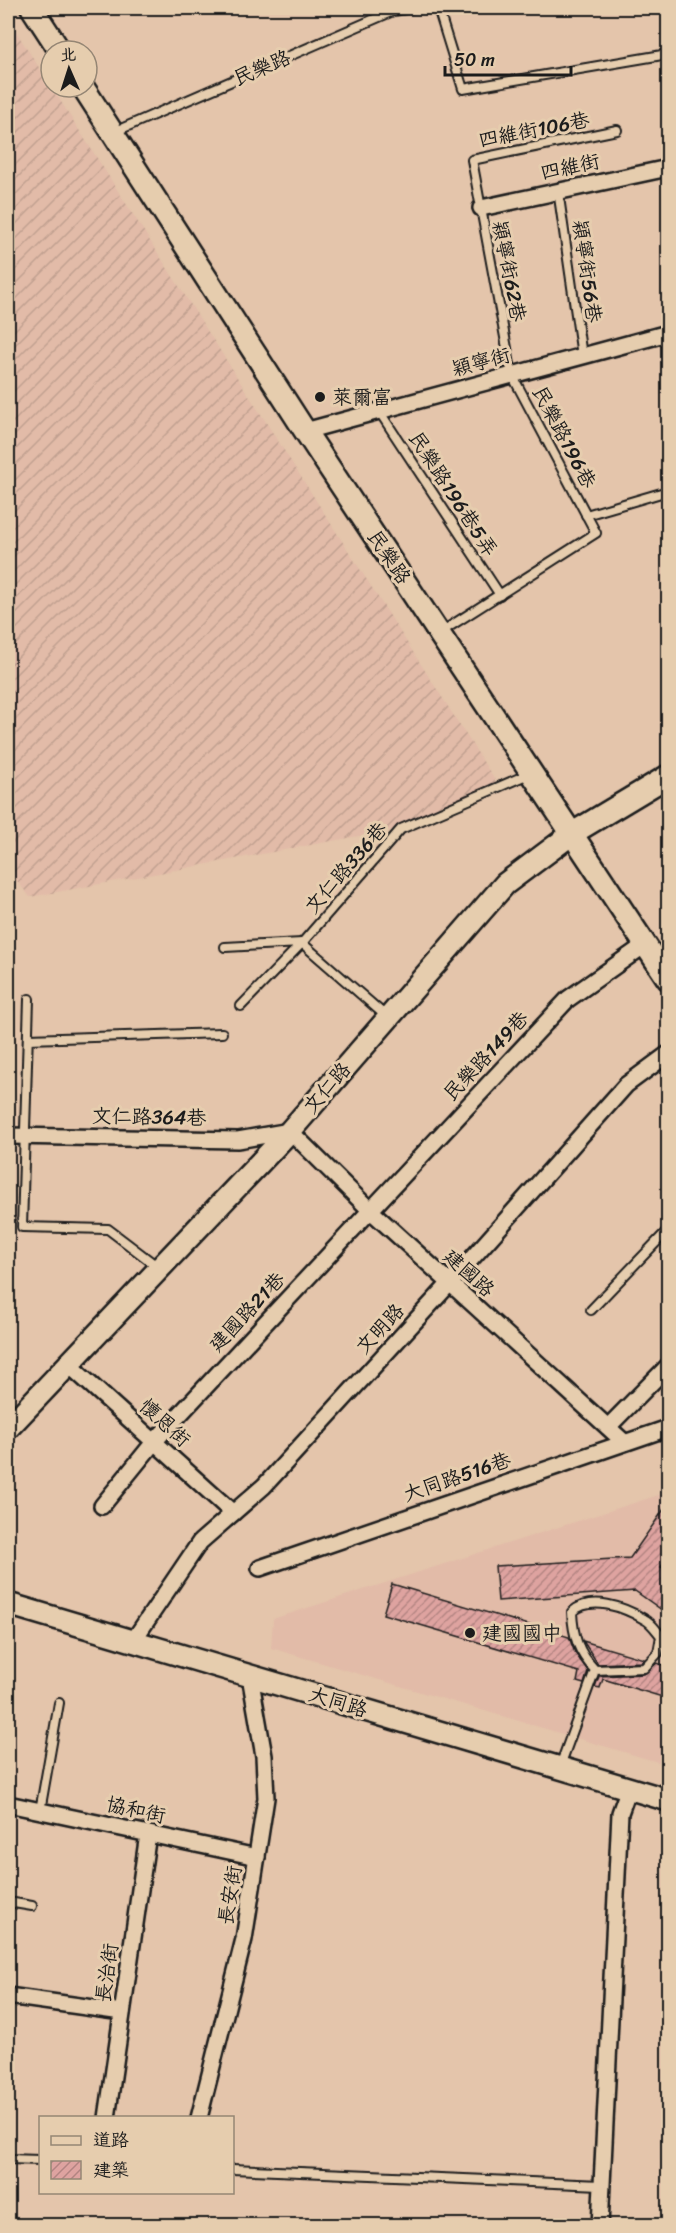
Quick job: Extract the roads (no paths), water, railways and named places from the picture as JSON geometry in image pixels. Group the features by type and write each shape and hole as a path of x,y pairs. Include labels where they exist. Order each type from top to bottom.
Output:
{"main road":[{"path":"32,8 52,39"},
{"name":"民樂路","path":"91,99 305,431 669,979"},
{"name":"文仁路","path":"8,1428 290,1131 505,884 573,833 669,776"},
{"name":"大同路","path":"8,1604 669,1800"}],"street":[{"name":"四維街","path":"481,208 669,168"},
{"name":"穎寧街","path":"305,431 669,333"},
{"name":"民樂路149巷","path":"371,1211 568,999 646,944"},
{"name":"文明路","path":"133,1641 200,1542 264,1486 450,1283 626,1085 669,1054"},
{"name":"建國路","path":"290,1131 371,1211 624,1442"},
{"name":"文仁路364巷","path":"8,1136 238,1140 290,1131"},
{"name":"建國路21巷","path":"102,1506 154,1442 371,1211"},
{"name":"懷恩街","path":"68,1364 233,1513"},
{"path":"608,1427 669,1366"},
{"name":"大同路516巷","path":"260,1568 669,1428"},
{"name":"長安街","path":"200,2116 244,1939 266,1798 264,1756 250,1676"},
{"path":"600,2226 620,1813 629,1788"},
{"name":"協和街","path":"8,1804 257,1857"},
{"name":"長治街","path":"107,2116 148,1834"},
{"path":"8,1996 122,2012"}],"lane":[{"name":"民樂路","path":"113,133 393,11 412,8"},
{"path":"438,8 464,89 669,54"},
{"name":"四維街106巷","path":"481,208 472,160 617,130"},
{"name":"穎寧街56巷","path":"558,190 582,356"},
{"name":"穎寧街62巷","path":"481,208 512,375"},
{"name":"民樂路196巷","path":"440,633 596,533 512,375"},
{"name":"民樂路196巷5弄","path":"379,411 500,595"},
{"name":"民樂路196巷","path":"586,515 669,491"},
{"name":"文仁路336巷","path":"241,1006 302,943 401,829 533,773"},
{"path":"225,947 302,943 388,1018"},
{"path":"29,999 22,1227 108,1229 159,1268"},
{"path":"28,1039 222,1033"},
{"path":"591,1310 669,1230"},
{"path":"598,1603 622,1609 646,1619 661,1636 658,1653 644,1668 595,1670 580,1652 575,1641 572,1612 580,1605 598,1603"},
{"path":"560,1768 595,1670"},
{"path":"40,1811 59,1703"},
{"path":"8,1902 32,1906"},
{"path":"8,2159 39,2160"},
{"path":"234,2169 602,2185"}],"place":[{"name":"萊爾富","path":"320,397"},
{"name":"建國國中","path":"470,1633"}]}
